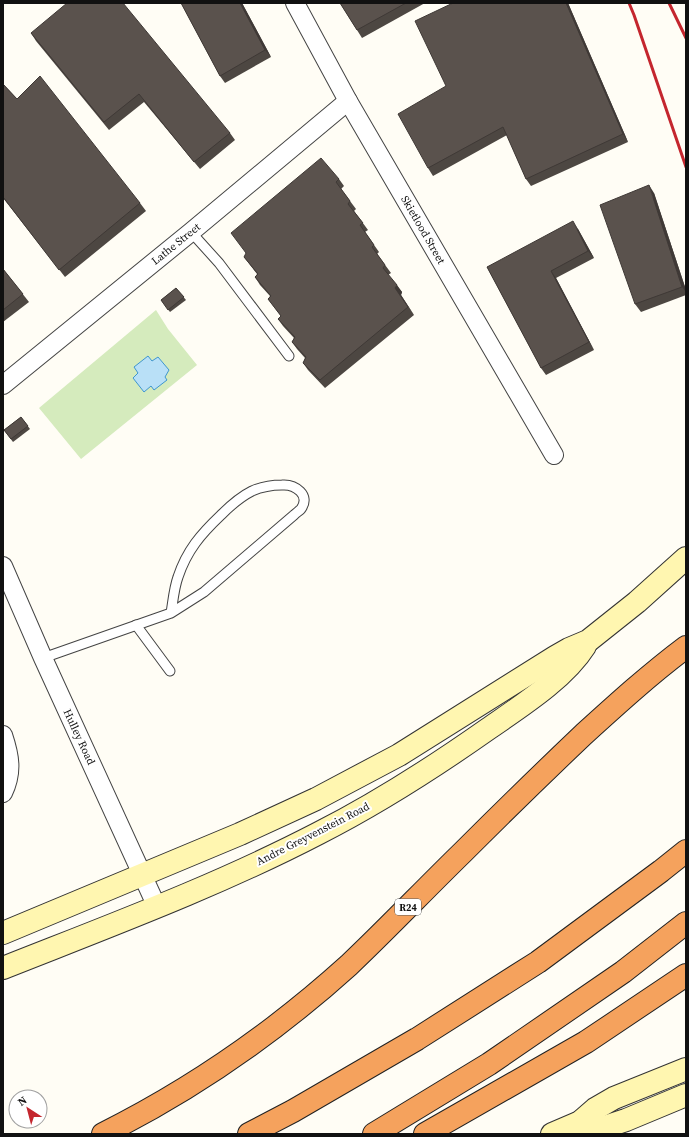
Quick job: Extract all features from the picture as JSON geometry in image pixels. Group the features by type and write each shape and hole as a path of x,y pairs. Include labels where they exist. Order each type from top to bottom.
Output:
{"highway":[{"name":"R24","path":"103,1134 128,1122 176,1093 238,1053 290,1016 348,966 544,772 589,730 660,666 686,647"},
{"path":"249,1134 293,1111 417,1039 538,962 686,851"},
{"path":"374,1134 489,1064 623,972 686,923"},
{"path":"425,1134 586,1042 686,975"}],"main road":[{"name":"Andre Greyvenstein Road","path":"3,933 240,834 316,799 399,755 554,657 588,641 637,602 686,558"},
{"name":"Andre Greyvenstein Road","path":"3,968 157,907 257,864 320,833 379,800 468,742 537,694 578,657 588,641"},
{"path":"552,1134 580,1122 595,1109 614,1098 686,1069"},
{"path":"580,1122 593,1127 608,1126 686,1096"}],"street":[{"name":"Skietlood Street","path":"295,3 348,101 554,455"},
{"name":"Lathe Street","path":"5,378 191,232 348,101"},
{"name":"Hulley Road","path":"3,566 43,658 157,907"},
{"path":"3,735 9,752 10,762 9,774 3,793"}],"lane":[{"path":"191,232 219,263 289,356"},
{"path":"43,658 171,613 204,592 302,508 304,500 303,494 292,486 282,485 266,487 253,491 232,504 197,539 188,552 178,578 171,613"},
{"path":"136,625 170,671"}],"green space":[{"path":"156,310 168,329 197,365 81,459 39,408"}],"water":[{"path":"148,356 152,361 158,357 169,370 165,377 167,380 154,390 151,386 144,392 133,378 138,373 134,367"}],"building":[{"path":"67,3 123,3 230,133 194,162 139,94 104,122 31,33"},
{"path":"181,3 240,3 265,50 220,76"},
{"path":"340,3 406,3 357,30"},
{"path":"453,3 566,3 623,134 526,179 503,127 428,168 398,114 446,86 415,21"},
{"path":"40,76 140,203 59,270 3,197 3,84 17,99"},
{"path":"321,158 339,179 336,182 350,201 348,204 363,223 360,225 374,245 372,247 385,265 383,268 397,285 395,288 408,307 320,380 303,363 306,357 292,342 295,337 278,319 281,316 268,299 271,296 255,277 258,274 244,257 246,253 231,233"},
{"path":"649,185 682,287 635,304 600,205"},
{"path":"573,221 588,251 551,271 589,342 541,368 487,267"},
{"path":"3,269 23,294 3,310"},
{"path":"176,288 184,297 168,310 161,300"},
{"path":"21,417 28,426 11,439 4,430"}],"railway":[{"path":"629,3 686,167"},
{"path":"669,3 686,38"}]}
